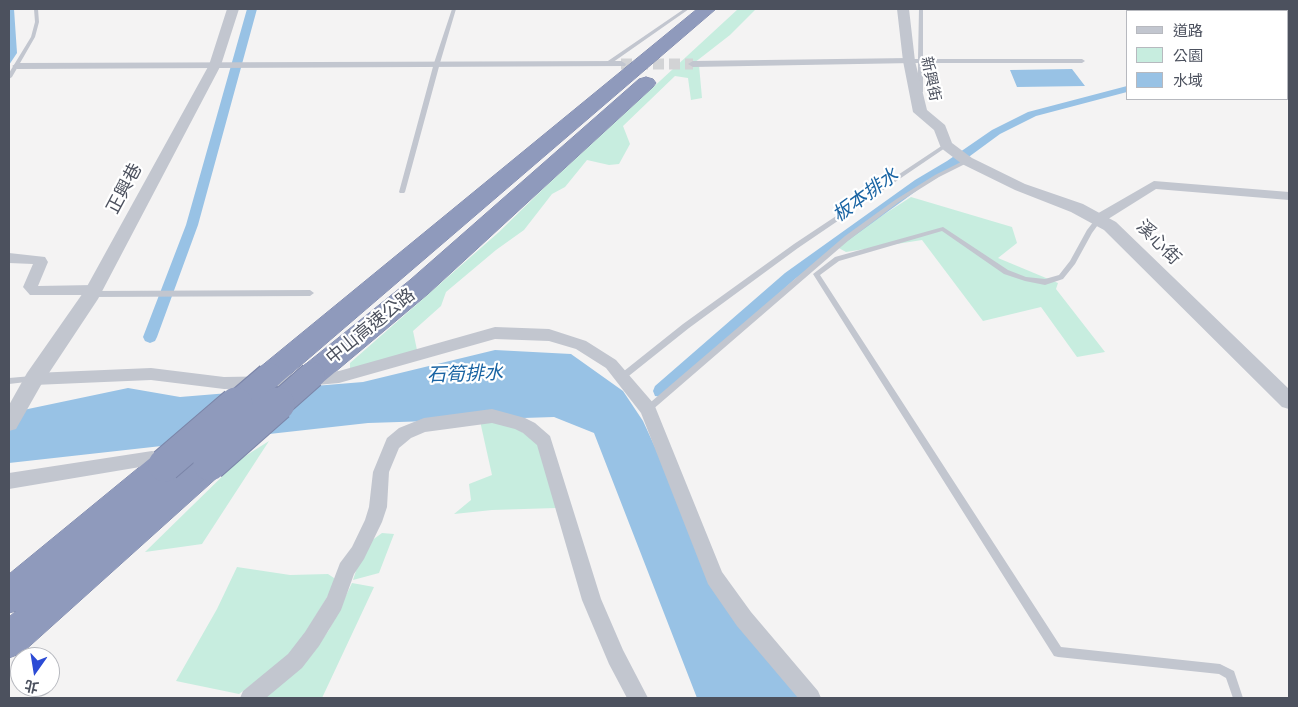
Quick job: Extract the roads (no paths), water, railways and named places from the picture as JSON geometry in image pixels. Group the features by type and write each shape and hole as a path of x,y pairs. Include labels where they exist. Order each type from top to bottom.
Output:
{"highway":[{"name":"中山高速公路","path":"9,596 158,461 269,376 707,9"},
{"name":"中山高速公路","path":"9,640 312,375 419,287 729,9"}],"street":[{"name":"正興巷","path":"9,423 34,379 93,292 215,65 233,9"},
{"name":"新興街","path":"903,9 915,62 920,112 940,128 946,145"},
{"path":"693,64 915,62"},
{"path":"17,66 437,63 621,64"},
{"path":"946,145 967,161"},
{"name":"溪心街","path":"967,161 1020,187 1100,218 1116,230 1289,400"},
{"path":"1100,218 1154,185 1289,196"},
{"path":"9,258 40,260 41,262 30,287 35,291 93,292"},
{"path":"34,379 151,374 224,383 283,382 339,377 502,332 549,335 570,340 602,357 622,377 648,409 715,578 744,619 811,698"},
{"path":"250,698 298,657 324,621 334,603 347,569 358,553 373,522 378,507 382,472 393,443 405,433 424,425 492,416 519,423 529,428 544,442 592,600 616,657 638,698"},
{"path":"9,480 158,461"}],"lane":[{"path":"9,78 33,38 37,22 36,9"},
{"path":"402,192 437,63 454,9"},
{"path":"607,64 687,9"},
{"path":"922,9 915,62 1082,60"},
{"path":"622,377 686,326 796,246 946,145"},
{"path":"967,161 937,176 897,201 847,238 835,255 816,274 1058,652 1220,669 1230,675 1238,698"},
{"path":"648,409 835,255 943,229 1006,272 1025,280 1045,282 1061,277 1073,262 1089,232 1100,218"},
{"path":"93,292 152,294 175,292 310,292"},
{"path":"9,381 34,379"}],"water":[{"path":"9,9 14,9 17,53 9,65"},
{"path":"1072,69 1085,86 1017,87 1010,70"},
{"name":"石筍排水","path":"495,350 571,354 623,391 643,421 722,593 809,698 697,698 594,433 554,417 368,423 9,463 9,413 128,388 180,397 363,382"}],"waterway":[{"path":"150,337 192,225 252,9"},
{"name":"板本排水","path":"661,391 790,276 919,183 951,164 996,132 1032,114 1126,89"}],"tunnel":[{"path":"621,64 693,64"}]}
